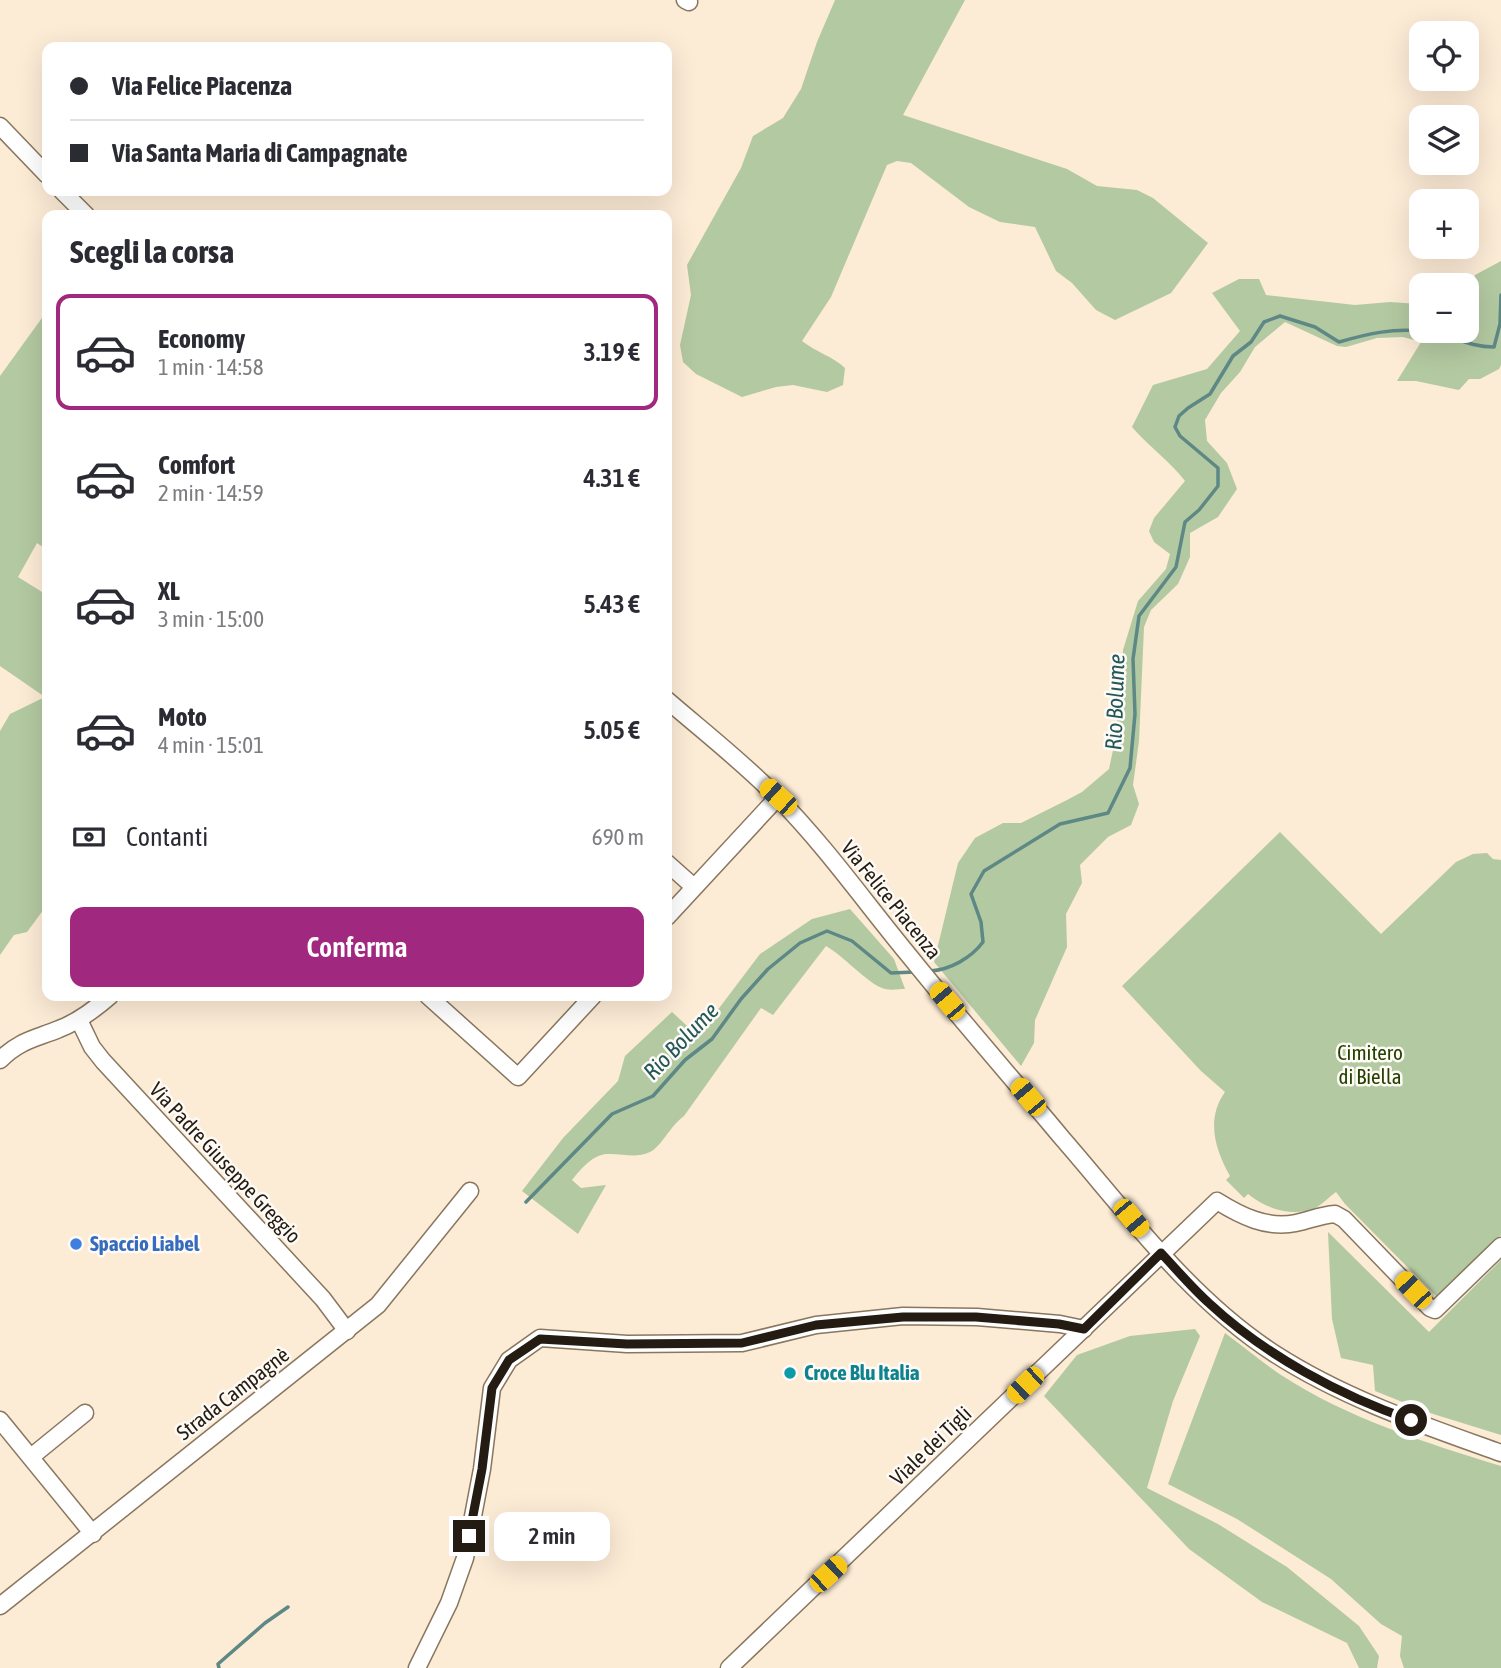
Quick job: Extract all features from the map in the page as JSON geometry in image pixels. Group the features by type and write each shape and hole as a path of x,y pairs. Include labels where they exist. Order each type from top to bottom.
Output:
{"street":[{"path":"0,126 42,170"},
{"path":"67,196 81,210"},
{"name":"Via Felice Piacenza","path":"672,704 778,797 813,836 912,960 1161,1253 1211,1305 1274,1354 1330,1386 1389,1413 1501,1453"},
{"path":"672,911 778,797"},
{"path":"672,867 694,887"},
{"path":"0,1060 21,1042 79,1020 104,1001"},
{"path":"434,1001 518,1077 588,1001"},
{"name":"Via Padre Giuseppe Greggio","path":"79,1020 92,1047 103,1061 323,1298 346,1331"},
{"name":"Strada Campagnè","path":"0,1606 378,1305 470,1191"},
{"name":"Viale dei Tigli","path":"729,1668 1217,1201 1259,1222 1281,1226 1335,1214 1344,1219 1430,1308 1435,1310 1501,1246"},
{"path":"417,1668 449,1603 465,1558 482,1469 492,1388 509,1360 540,1339 627,1344 742,1343 816,1325 903,1317 976,1317 1059,1324 1084,1329"},
{"path":"31,1457 85,1413"},
{"path":"0,1420 93,1534"}],"green space":[{"path":"835,0 965,0 903,115 1067,169 1097,186 1137,190 1153,198 1208,243 1171,293 1115,320 1096,310 1072,283 1056,271 1035,227 1000,222 969,207 911,163 897,161 887,165 831,297 802,341 845,368 843,385 827,392 793,385 776,387 742,397 696,374 683,362 680,345 691,295 687,265 741,168 753,136 783,118 801,89"},
{"path":"1501,261 1499,369 1480,379 1469,379 1459,390 1416,381 1397,381 1420,343 1479,343 1479,273"},
{"path":"1239,279 1259,279 1266,295 1355,305 1409,303 1409,339 1377,338 1346,347 1337,346 1285,322 1255,347 1205,420 1207,441 1227,463 1237,489 1218,517 1190,533 1190,557 1178,584 1151,610 1144,627 1139,741 1133,785 1139,804 1131,825 1108,837 1080,865 1082,883 1066,914 1067,947 1035,1020 1034,1043 1021,1066 934,962 958,863 975,838 1003,823 1021,823 1067,800 1082,792 1109,769 1116,736 1123,650 1138,601 1166,569 1170,554 1154,542 1149,531 1154,518 1185,481 1132,427 1153,385 1207,369 1240,331 1212,293"},
{"path":"42,318 42,546 37,543 18,577 42,592 42,695 0,666 0,376"},
{"path":"42,698 42,912 27,932 14,935 0,955 0,731 10,714"},
{"name":"Cimitero di Biella","path":"1280,832 1381,934 1456,862 1473,854 1487,853 1493,859 1501,860 1501,1235 1437,1297 1336,1192 1316,1208 1296,1212 1270,1207 1248,1194 1244,1198 1226,1180 1230,1176 1220,1156 1215,1135 1215,1113 1225,1092 1201,1071 1122,986"},
{"path":"850,909 894,959 905,989 888,989 875,985 826,946 773,1015 761,1008 684,1116 654,1149 639,1155 602,1155 579,1171 572,1180 581,1188 606,1185 578,1234 522,1191 563,1138 618,1081 625,1056 672,1012 698,1036 760,954 812,919"},
{"path":"1328,1232 1429,1332 1501,1260 1501,1435 1430,1413 1375,1391 1373,1365 1341,1358 1332,1319"},
{"path":"1195,1329 1200,1336 1173,1401 1147,1488 1218,1524 1287,1567 1359,1626 1379,1656 1377,1668 1359,1668 1347,1643 1262,1602 1189,1549 1044,1396 1077,1355 1130,1336"},
{"path":"1225,1333 1281,1375 1333,1404 1416,1438 1501,1466 1501,1668 1404,1668 1400,1656 1402,1636 1381,1624 1331,1579 1237,1519 1168,1484"}],"waterway":[{"name":"Rio Bolume","path":"1469,343 1494,347 1500,324 1501,295"},
{"name":"Rio Bolume","path":"930,971 959,962 983,942 981,922 971,894 984,871 1060,824 1108,813 1130,768 1135,714 1133,659 1139,616 1176,567 1185,522 1199,510 1218,486 1218,468 1180,436 1175,427 1179,416 1210,394 1233,356 1251,342 1264,322 1280,316 1315,327 1339,342 1380,332 1409,330"},
{"name":"Rio Bolume","path":"526,1202 612,1114 653,1096 685,1060 712,1039 741,999 768,969 800,943 827,931 852,941 891,973 915,972"},
{"name":"Rio Bolume","path":"219,1668 218,1664 265,1623 288,1607"}],"place":[{"name":"Spaccio Liabel","path":"76,1244"},
{"name":"Croce Blu Italia","path":"790,1373"}],"route":[{"path":"469,1536 482,1469 492,1388 509,1360 540,1339 627,1344 742,1343 816,1325 903,1317 976,1317 1059,1324 1084,1329 1161,1253 1211,1305 1274,1354 1330,1386 1411,1420"}]}
